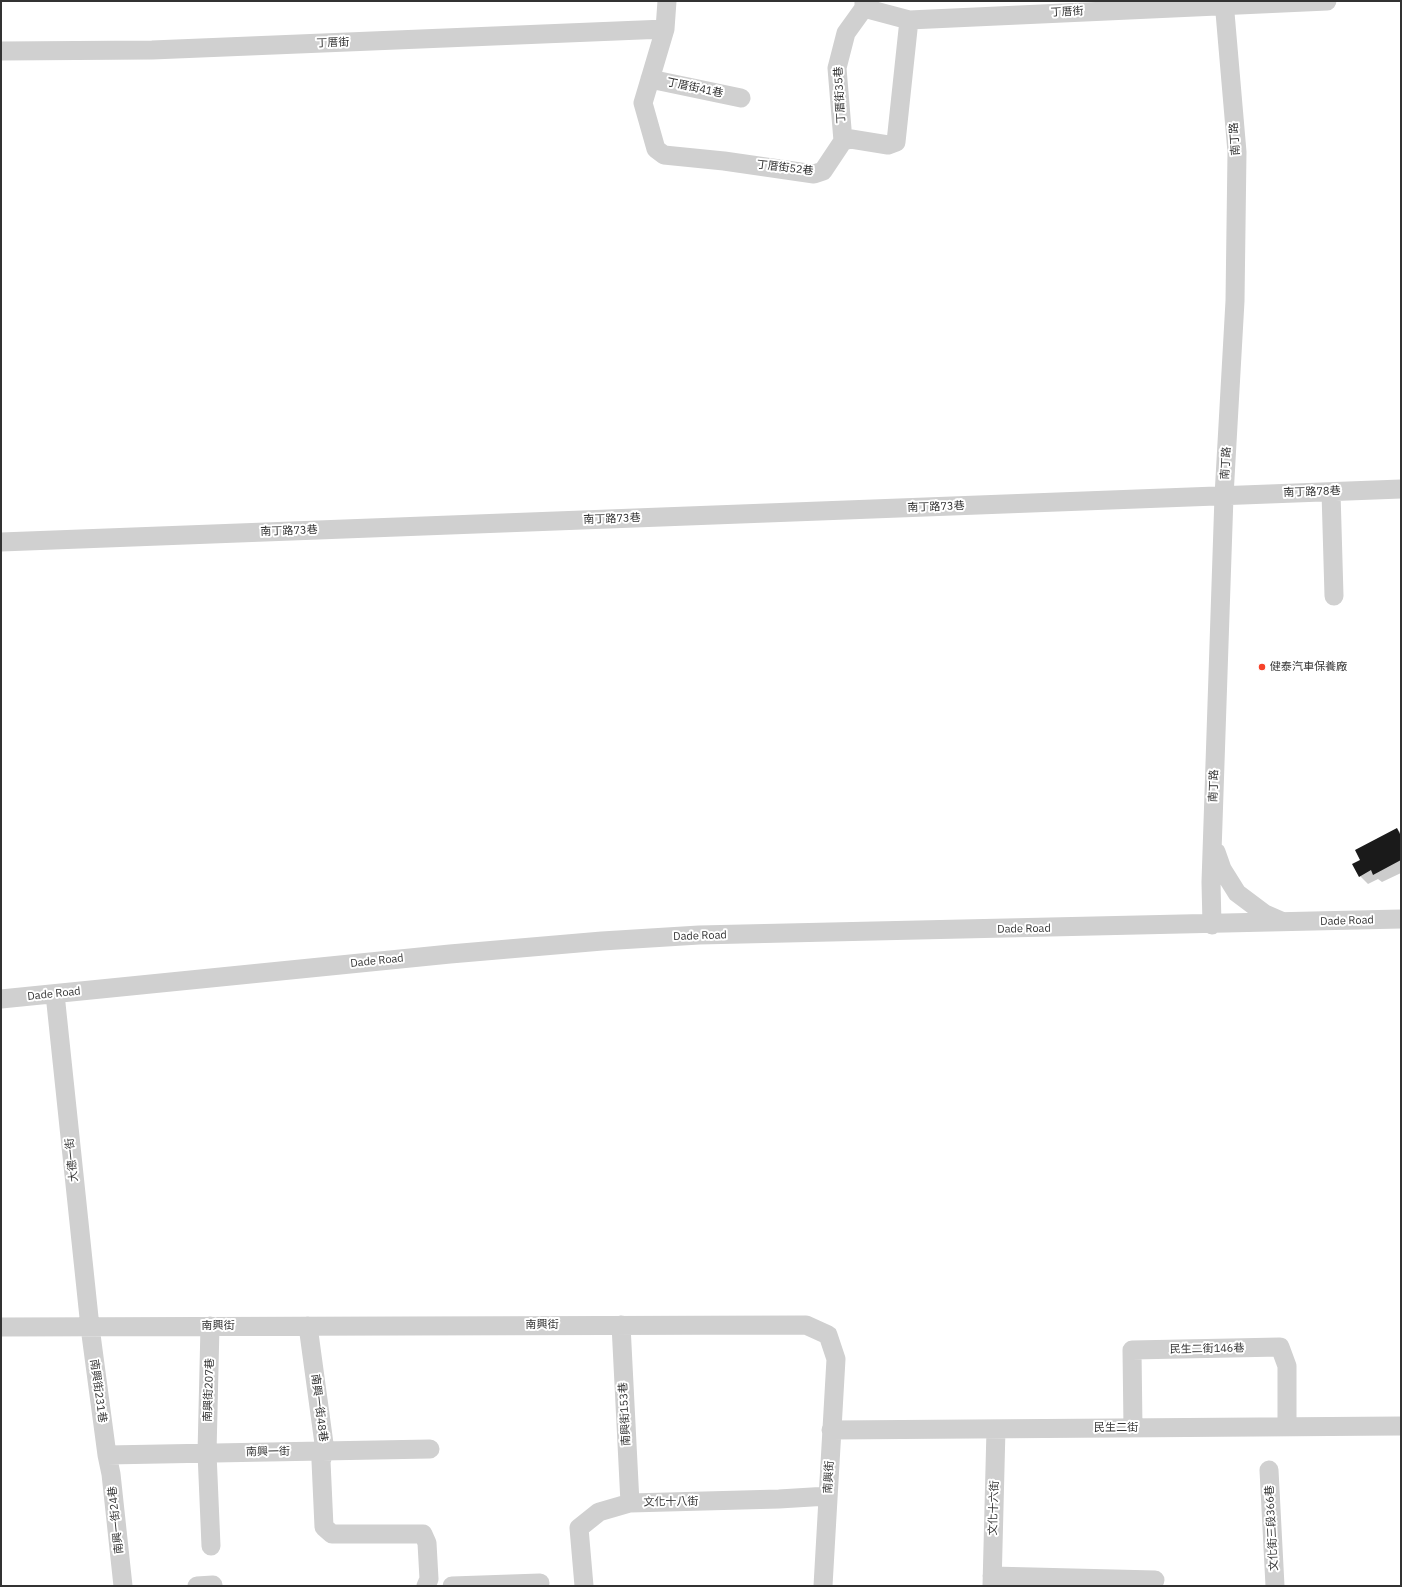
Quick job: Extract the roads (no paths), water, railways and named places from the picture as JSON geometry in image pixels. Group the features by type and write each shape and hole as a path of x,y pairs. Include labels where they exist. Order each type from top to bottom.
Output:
{"street":[{"path":"665,29 667,1"},
{"name":"丁厝街","path":"909,20 1224,3 1327,1"},
{"name":"南丁路","path":"1212,925 1213,839 1224,496 1236,301 1237,152 1224,3"},
{"path":"843,141 851,139 888,145 896,142 909,20 864,5"},
{"name":"丁厝街35巷","path":"843,141 837,68 846,33 864,5"},
{"name":"丁厝街","path":"1,51 152,50 665,29"},
{"name":"丁厝街52巷","path":"665,29 643,103 656,149 664,155 724,161 814,174 823,171 843,141"},
{"name":"丁厝街41巷","path":"650,79 741,98"},
{"name":"南丁路78巷","path":"1224,496 1401,489"},
{"path":"1331,492 1334,596"},
{"name":"南丁路73巷","path":"1,542 1224,496"},
{"path":"1213,839 1222,869 1237,893 1265,914 1284,922"},
{"name":"Dade Road","path":"1,999 450,954 602,941 699,935 1212,925 1401,919"},
{"name":"大德一街","path":"55,994 90,1327"},
{"name":"南興街153巷","path":"621,1325 630,1502"},
{"name":"南興街","path":"1,1327 806,1325 828,1335 836,1359 823,1586"},
{"name":"南興街207巷","path":"207,1453 210,1326"},
{"name":"南興一街48巷","path":"308,1326 325,1451 321,1461 324,1527 332,1534 422,1534 427,1543 429,1579 426,1586"},
{"name":"南興街231巷","path":"90,1327 107,1455"},
{"name":"民生二街146巷","path":"1133,1428 1132,1350 1280,1347 1287,1366 1287,1427"},
{"name":"民生二街","path":"831,1430 1401,1426"},
{"name":"文化十六街","path":"992,1581 996,1429"},
{"name":"南興一街","path":"107,1455 430,1449"},
{"path":"207,1453 211,1546"},
{"name":"南興一街24巷","path":"107,1455 111,1474 123,1586"},
{"name":"文化街三段366巷","path":"1269,1470 1275,1586"},
{"name":"文化十八街","path":"584,1586 579,1528 599,1512 630,1502 779,1499 828,1496"},
{"path":"992,1581 1155,1580"},
{"path":"452,1586 540,1583"}],"place":[{"name":"健泰汽車保養廠","path":"1262,667"}]}
